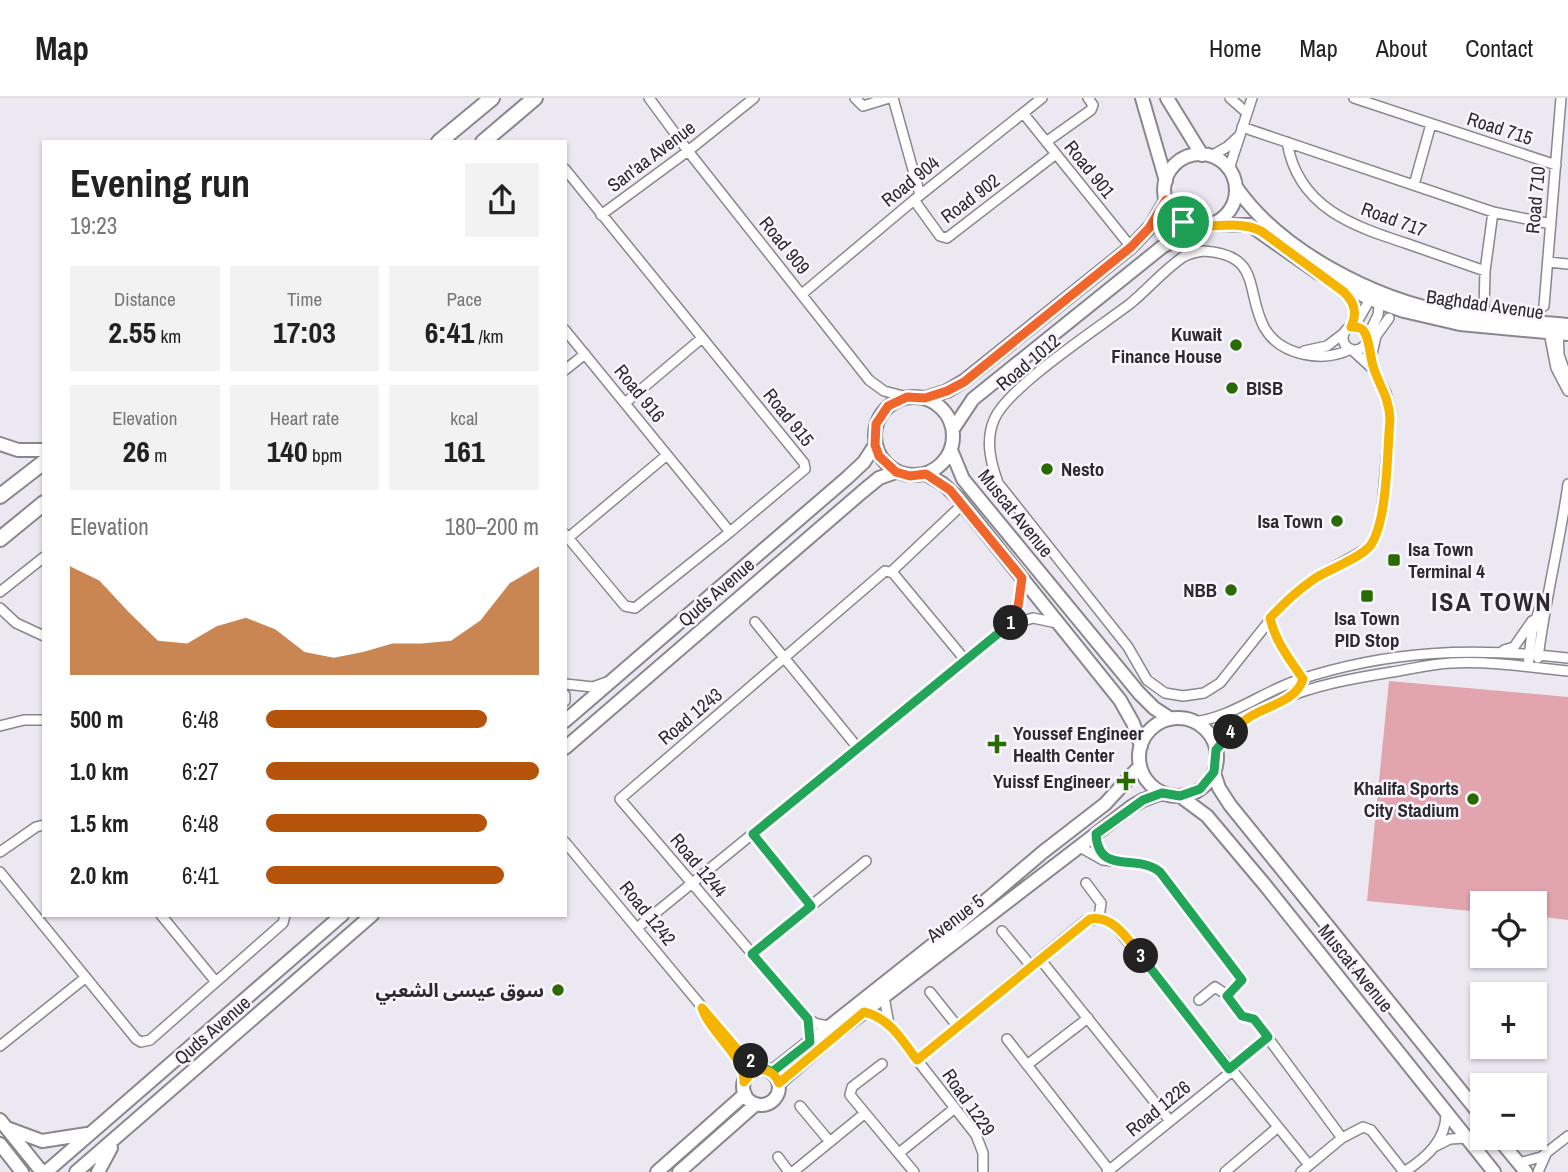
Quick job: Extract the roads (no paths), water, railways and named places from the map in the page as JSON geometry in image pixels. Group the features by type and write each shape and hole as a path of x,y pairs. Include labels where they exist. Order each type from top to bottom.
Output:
{"main road":[{"path":"441,140 492,98"},
{"path":"485,140 535,98"},
{"path":"495,131 541,98"},
{"path":"0,496 42,464"},
{"path":"0,539 42,505"}],"street":[{"name":"Road 909","path":"649,98 873,383 884,391 907,397"},
{"name":"San'aa Avenue","path":"601,215 754,98"},
{"path":"855,98 863,106 891,98 917,197"},
{"name":"Road 904","path":"802,294 917,197 1042,98"},
{"path":"1046,142 1091,110 1092,103 1088,98"},
{"path":"1142,98 1166,181 1169,209 1183,222 1206,225"},
{"path":"1166,200 1149,228 1131,247 964,382 925,398 907,397 888,406 876,424 875,445 879,456 896,472 910,476 926,474 941,465 951,450 953,429 973,399 1162,247 1227,214 1236,187 1229,170 1207,156 1167,98"},
{"path":"1230,98 1247,113"},
{"path":"1229,170 1252,98"},
{"name":"Road 715","path":"1354,98 1556,165"},
{"name":"Road 710","path":"1544,306 1556,165 1563,136 1560,98"},
{"name":"Road 901","path":"1023,113 1131,247"},
{"name":"Road 717","path":"1414,184 1431,124"},
{"path":"1166,181 1179,162 1190,156 1207,156 1227,147 1241,131"},
{"name":"Road 717","path":"1241,131 1287,142 1493,212 1551,224"},
{"name":"Road 717","path":"1287,142 1296,172 1310,194 1355,226 1485,271"},
{"name":"Road 902","path":"917,197 940,236 947,238 1056,154"},
{"name":"Road 915","path":"567,172 805,466 802,474 635,608 625,606 567,536"},
{"name":"Baghdad Avenue","path":"1236,187 1255,212 1302,250 1404,311 1460,324 1558,329"},
{"path":"1484,309 1485,271 1493,212"},
{"name":"Baghdad Avenue","path":"1206,225 1250,225 1317,272 1377,295 1447,312 1558,329"},
{"name":"Road 1012","path":"1295,351 1277,341 1264,327 1253,285 1242,265 1223,253 1195,252 1171,266 1132,301 1010,396 994,420 989,441 990,461 998,483 1128,647 1147,680 1165,693 1183,696 1204,694 1212,690 1238,662 1270,618 1308,583 1368,548 1374,538 1381,520 1390,419 1386,393 1373,365 1350,349"},
{"path":"1548,262 1568,264"},
{"path":"1317,272 1350,298 1355,313 1345,345 1350,349"},
{"path":"1295,351 1321,357 1362,348 1374,326 1377,295"},
{"path":"1295,351 1327,346 1350,329 1377,295"},
{"path":"1374,326 1404,311"},
{"path":"1373,365 1376,336 1389,318"},
{"path":"1350,329 1364,331 1373,365"},
{"path":"1558,329 1559,355 1568,380"},
{"path":"1558,329 1556,368 1568,391"},
{"name":"Road 916","path":"567,332 730,533"},
{"path":"625,403 702,338"},
{"path":"567,368 585,354"},
{"path":"925,398 940,406 953,429"},
{"path":"0,444 18,450 42,450"},
{"name":"Quds Avenue","path":"567,720 848,477 875,445"},
{"name":"Muscat Avenue","path":"951,450 963,479 998,522 1139,693 1154,708 1171,719"},
{"path":"567,536 667,455"},
{"name":"Quds Avenue","path":"567,746 862,492 880,478 896,472"},
{"name":"Muscat Avenue","path":"926,474 943,484 963,504 1120,700 1133,723 1141,746"},
{"path":"1534,654 1557,553 1568,484"},
{"name":"Road 1243","path":"620,799 883,573 891,572 963,504"},
{"path":"1557,553 1568,554"},
{"path":"0,592 42,559"},
{"path":"891,572 965,661"},
{"path":"1009,625 1018,607 1022,578"},
{"path":"1533,667 1539,611 1548,586"},
{"path":"0,608 16,623 42,635"},
{"path":"1501,651 1514,646 1539,611"},
{"path":"637,928 1009,625 1032,618 1057,623"},
{"path":"1270,618 1275,635 1292,667 1303,679"},
{"path":"755,622 858,748"},
{"path":"1261,629 1275,635"},
{"path":"1193,722 1208,733 1216,750 1214,772 1200,789 1180,796 1162,793 1150,785 1140,766 1141,746 1152,729 1171,719 1193,722 1205,720 1303,679 1398,656 1501,651 1568,658"},
{"path":"1216,750 1231,732 1251,716 1287,698 1344,681 1450,663 1568,671"},
{"path":"1288,684 1292,667"},
{"path":"1287,698 1298,689 1303,679"},
{"path":"567,684 593,687 612,680"},
{"path":"0,726 24,720 42,720"},
{"name":"Avenue 5","path":"772,1075 1105,804 1140,766"},
{"name":"Muscat Avenue","path":"1214,772 1219,788 1230,805 1470,1102"},
{"name":"Avenue 5","path":"772,1075 864,1012 1143,800 1162,793"},
{"name":"Muscat Avenue","path":"1180,796 1207,816 1494,1172"},
{"name":"Road 1244","path":"620,799 808,1019"},
{"path":"1105,804 1100,817 1082,833 1080,847 1103,860 1144,864 1160,872 1242,980 1227,995"},
{"path":"0,852 42,826"},
{"path":"753,834 811,906"},
{"path":"1096,834 1102,855 1116,862"},
{"name":"Road 1242","path":"567,844 744,1056 772,1075"},
{"path":"752,954 866,861"},
{"path":"0,872 136,1039 146,1042 284,919"},
{"path":"1086,883 1101,903 1099,918"},
{"path":"163,917 216,982"},
{"name":"Quds Avenue","path":"44,1172 340,917"},
{"name":"Quds Avenue","path":"76,1172 370,917"},
{"path":"917,1060 1085,921 1099,918 1111,923 1140,955 1309,1165"},
{"path":"1002,931 1032,967"},
{"path":"1040,959 1170,1121"},
{"path":"0,1046 85,978"},
{"path":"1199,999 1215,987 1227,995 1242,1016 1254,1019 1342,1138"},
{"path":"930,992 958,1027"},
{"name":"Road 1229","path":"884,997 889,1024"},
{"name":"Road 1242","path":"702,1008 708,1023 742,1067 745,1088"},
{"name":"Road 1229","path":"864,1012 889,1024 956,1108 980,1143 983,1172"},
{"path":"1027,1065 1088,1018"},
{"path":"808,1019 830,1026"},
{"path":"808,1019 810,1042"},
{"name":"Road 1226","path":"1108,1171 1268,1037"},
{"path":"1007,1039 1108,1171"},
{"path":"882,1064 850,1089 851,1097 914,1172"},
{"path":"657,1172 745,1088 752,1072 772,1075 778,1094 771,1102 756,1104 679,1172"},
{"path":"745,1088 756,1104"},
{"path":"800,1106 830,1142"},
{"path":"899,1153 956,1108"},
{"path":"1301,1172 1358,1128 1368,1128 1404,1172 1419,1168 1445,1130 1446,1112"},
{"path":"778,1157 791,1172 864,1114"},
{"path":"3,1124 42,1141 87,1134"},
{"path":"3,1124 44,1172"},
{"path":"1225,1172 1277,1128"},
{"path":"1508,1150 1522,1168 1568,1136"},
{"path":"1435,1147 1450,1139 1467,1138"},
{"path":"97,1172 116,1140"},
{"path":"0,1144 22,1172"},
{"path":"1538,1172 1547,1153"}],"place":[{"name":"Kuwait Finance House","path":"1236,345"},
{"name":"BISB","path":"1232,388"},
{"name":"Nesto","path":"1047,469"},
{"name":"Isa Town","path":"1337,521"},
{"name":"Isa Town Terminal 4","path":"1394,560"},
{"name":"NBB","path":"1231,590"},
{"name":"Isa Town PID Stop","path":"1367,596"},
{"name":"Youssef Engineer Health Center","path":"997,744"},
{"name":"Yuissf Engineer","path":"1126,781"},
{"name":"Khalifa Sports City Stadium","path":"1473,799"},
{"name":"سوق عيسى الشعبي","path":"558,990"}],"district":[{"name":"ISA TOWN","path":"1492,601"}]}
